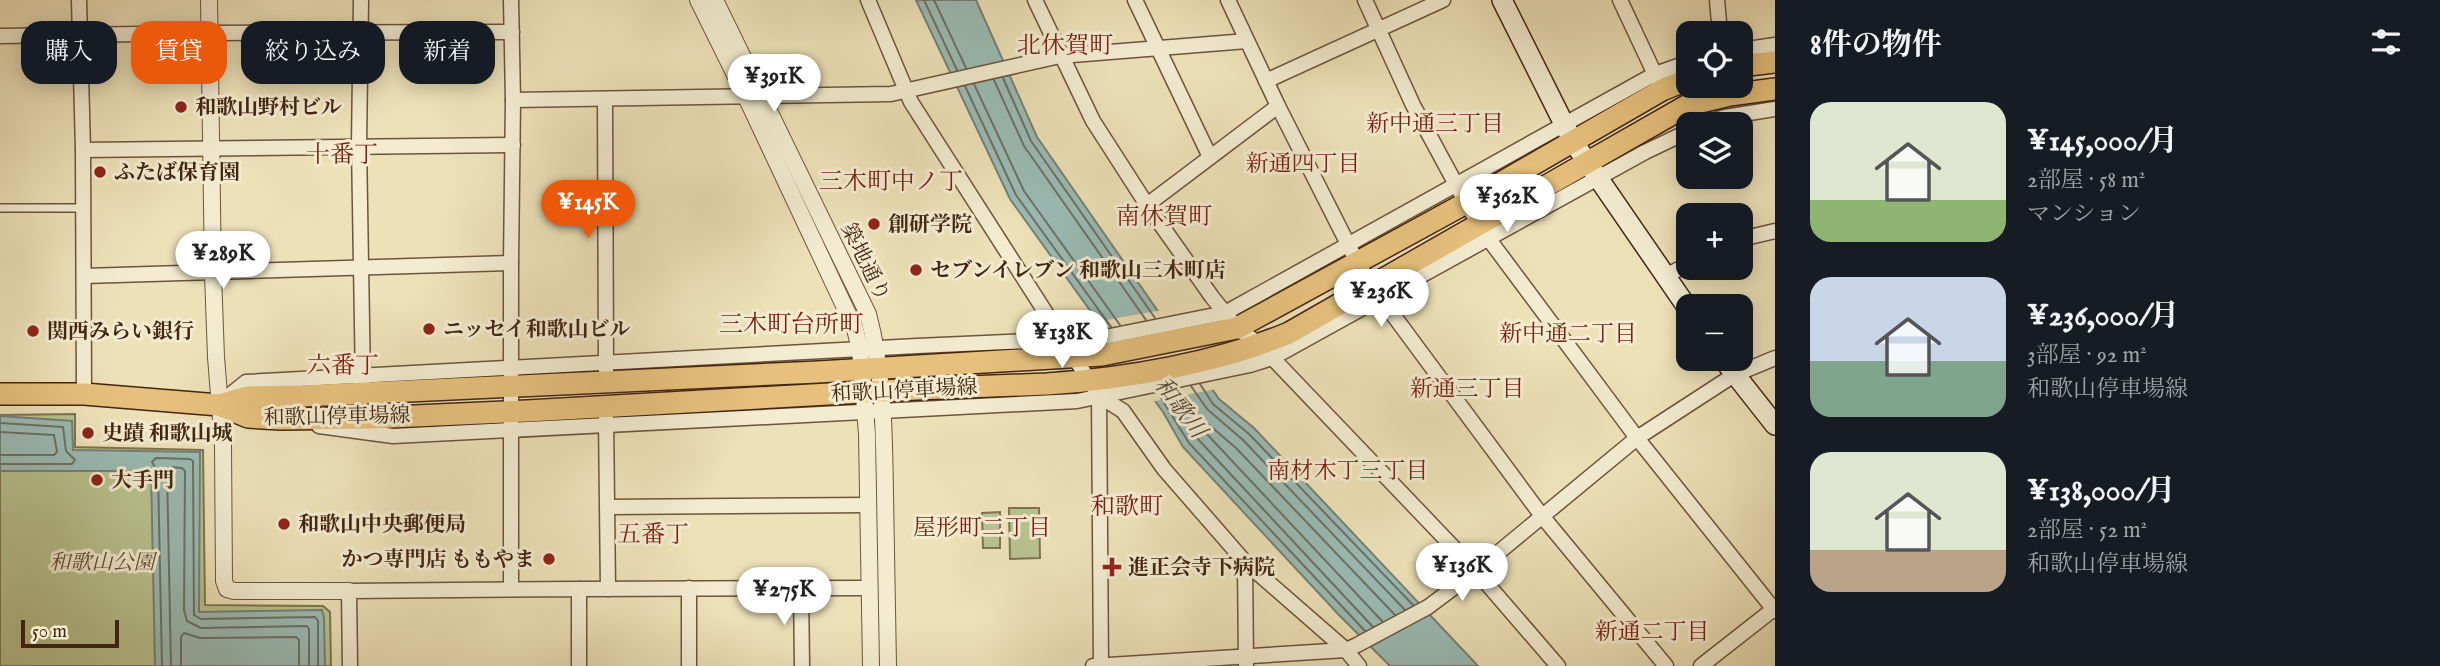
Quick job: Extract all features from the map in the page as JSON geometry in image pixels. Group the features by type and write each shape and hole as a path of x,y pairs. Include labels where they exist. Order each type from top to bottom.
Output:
{"main road":[{"path":"1502,0 1568,132 1678,294"},
{"path":"1753,65 1775,62"},
{"name":"和歌山停車場線","path":"0,394 84,394 219,404 247,397 303,396 363,384 1105,346 1231,321 1659,82 1676,80"},
{"name":"和歌山停車場線","path":"1753,94 1775,89"},
{"name":"和歌山停車場線","path":"219,404 248,417 280,419 512,420 1094,388 1129,382 1266,352 1289,333 1376,292 1592,170 1688,105 1731,98"},
{"path":"1732,371 1775,425"}],"street":[{"path":"79,0 79,21"},
{"path":"209,0 209,21"},
{"path":"360,21 361,0"},
{"path":"511,0 511,589"},
{"name":"築地通り","path":"698,0 754,97"},
{"name":"築地通り","path":"715,0 754,97 870,359 874,401 884,440 888,666"},
{"path":"868,0 906,92 1094,388 1123,411 1164,470 1245,562 1352,647 1359,666"},
{"path":"1035,0 1093,121 1147,205 1231,321 1266,352 1476,571 1558,666"},
{"path":"1135,0 1210,157"},
{"path":"1228,0 1352,253 1376,292 1542,516 1666,666"},
{"path":"1365,0 1413,105 1483,231 1637,438 1775,609 1701,666"},
{"path":"1266,81 1443,0"},
{"path":"1620,0 1659,82 1676,71"},
{"path":"1717,0 1719,21"},
{"path":"385,33 512,32"},
{"path":"0,36 21,36"},
{"path":"513,100 891,94 1060,56 1247,41"},
{"path":"1753,48 1775,45"},
{"path":"81,84 84,394"},
{"path":"210,84 213,274 223,445 224,581 227,589 348,591 870,588"},
{"path":"359,84 363,384"},
{"path":"1718,112 1731,98 1775,109"},
{"path":"606,99 606,372"},
{"path":"1147,205 1278,106"},
{"path":"1592,170 1676,136"},
{"path":"83,150 513,145"},
{"path":"1753,237 1775,231"},
{"path":"84,276 511,263"},
{"path":"1665,275 1676,270"},
{"path":"1753,362 1775,358"},
{"path":"1093,666 1246,662 1352,647 1427,607 1476,571 1637,438 1724,371"},
{"path":"1094,388 1101,666"},
{"name":"築地通り","path":"871,666 867,444 874,401"},
{"path":"606,416 608,589"},
{"path":"608,508 869,505"},
{"path":"1245,562 1246,662"},
{"path":"689,588 689,666"},
{"path":"801,588 802,666"},
{"path":"579,589 579,666"},
{"path":"348,591 350,666"}],"lane":[{"path":"0,208 83,208"}],"green space":[{"name":"和歌山公園","path":"75,414 75,447 203,450 205,605 323,606 330,612 331,666 0,666 0,415"},
{"path":"1009,508 1039,508 1040,558 1010,559"},
{"path":"1000,512 1000,548 983,548 982,513"}],"water":[{"name":"和歌川","path":"916,0 976,0 1037,137 1219,399 1254,428 1478,666 1390,666 1183,447 1163,412 1010,199"},
{"path":"0,416 72,421 73,450 200,452 199,612 322,610 325,666 155,666 151,471 0,471"}],"pier":[{"path":"1163,310 1216,389 1151,402 1095,322"}],"place":[{"name":"和歌山野村ビル","path":"181,107"},
{"name":"ふたば保育園","path":"100,172"},
{"name":"創研学院","path":"874,224"},
{"name":"セブンイレブン 和歌山三木町店","path":"916,270"},
{"name":"ニッセイ和歌山ビル","path":"429,329"},
{"name":"関西みらい銀行","path":"33,331"},
{"name":"史蹟 和歌山城","path":"88,433"},
{"name":"大手門","path":"97,480"},
{"name":"和歌山中央郵便局","path":"284,524"},
{"name":"かつ専門店 ももやま","path":"549,559"},
{"name":"進正会寺下病院","path":"1112,567"}],"district":[{"name":"北休賀町","path":"1065,45"},
{"name":"新中通三丁目","path":"1435,123"},
{"name":"十番丁","path":"342,154"},
{"name":"新通四丁目","path":"1303,163"},
{"name":"三木町中ノ丁","path":"891,181"},
{"name":"南休賀町","path":"1164,216"},
{"name":"三木町台所町","path":"791,324"},
{"name":"新中通二丁目","path":"1568,333"},
{"name":"六番丁","path":"343,365"},
{"name":"新通三丁目","path":"1467,388"},
{"name":"南材木丁三丁目","path":"1348,470"},
{"name":"和歌町","path":"1127,506"},
{"name":"屋形町二丁目","path":"982,527"},
{"name":"五番丁","path":"653,534"},
{"name":"新通二丁目","path":"1652,631"}]}
